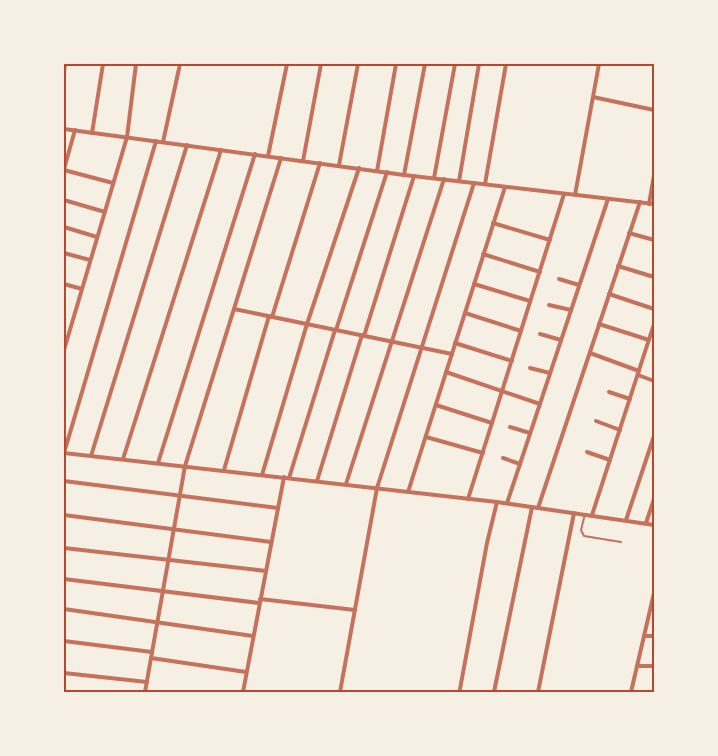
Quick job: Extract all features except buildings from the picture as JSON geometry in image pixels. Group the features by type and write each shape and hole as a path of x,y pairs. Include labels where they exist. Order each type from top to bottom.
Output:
{"street":[{"path":"64,72 65,64"},
{"path":"92,133 103,64"},
{"path":"64,350 127,137 136,64"},
{"path":"162,142 180,64"},
{"path":"268,156 287,64"},
{"path":"303,161 321,64"},
{"path":"339,165 358,64"},
{"path":"377,171 396,64"},
{"path":"404,174 425,64"},
{"path":"434,178 455,64"},
{"path":"459,181 480,64"},
{"path":"485,184 506,64"},
{"path":"575,195 599,64"},
{"path":"592,97 654,110"},
{"path":"64,129 414,176 652,204 654,176"},
{"path":"75,130 64,169 113,183"},
{"path":"156,141 64,453 507,503 654,525"},
{"path":"91,456 187,145"},
{"path":"122,459 221,150"},
{"path":"158,463 255,154"},
{"path":"145,692 185,466 281,158"},
{"path":"224,470 320,163"},
{"path":"262,474 307,324 359,168"},
{"path":"243,692 271,542 286,478 387,172"},
{"path":"317,481 414,176"},
{"path":"346,484 444,179"},
{"path":"340,692 377,488 474,183"},
{"path":"408,492 505,187"},
{"path":"468,499 564,194"},
{"path":"507,503 608,199"},
{"path":"64,200 105,212"},
{"path":"538,508 640,202"},
{"path":"493,223 550,240"},
{"path":"64,227 97,237"},
{"path":"629,233 654,240"},
{"path":"64,252 90,260"},
{"path":"483,254 540,272"},
{"path":"618,266 654,277"},
{"path":"559,279 579,285"},
{"path":"64,284 82,289"},
{"path":"474,284 530,301"},
{"path":"609,294 654,309"},
{"path":"549,304 571,310"},
{"path":"234,309 452,354"},
{"path":"465,313 521,331"},
{"path":"599,324 649,340"},
{"path":"592,516 654,324"},
{"path":"540,334 561,340"},
{"path":"455,342 512,361"},
{"path":"590,353 638,373 654,382"},
{"path":"530,368 550,373"},
{"path":"446,372 540,404"},
{"path":"609,392 630,399"},
{"path":"436,405 492,424"},
{"path":"596,421 620,430"},
{"path":"510,427 530,433"},
{"path":"626,520 654,436"},
{"path":"426,437 483,453"},
{"path":"587,452 610,460"},
{"path":"503,458 520,464"},
{"path":"64,481 278,508"},
{"path":"646,523 654,500"},
{"path":"460,689 487,544 497,502"},
{"path":"494,692 532,507"},
{"path":"538,692 574,513"},
{"path":"64,515 271,542"},
{"path":"64,548 266,572"},
{"path":"64,579 355,610"},
{"path":"631,692 654,593"},
{"path":"64,609 253,636"},
{"path":"644,636 654,636"},
{"path":"64,641 152,652"},
{"path":"151,658 246,672"},
{"path":"638,666 654,666"},
{"path":"64,672 147,682"}],"lane":[{"path":"585,514 581,530 584,536 621,542"}]}
